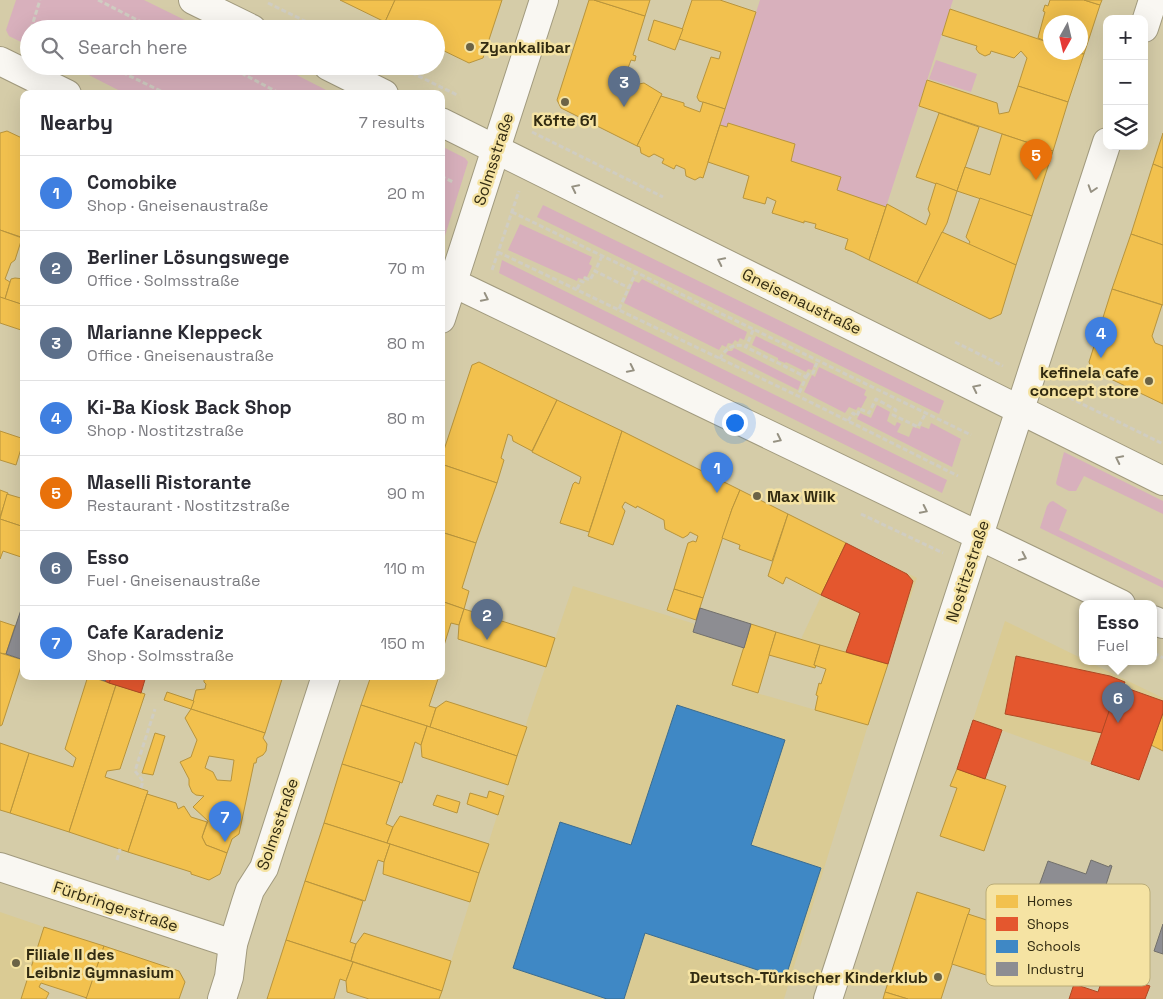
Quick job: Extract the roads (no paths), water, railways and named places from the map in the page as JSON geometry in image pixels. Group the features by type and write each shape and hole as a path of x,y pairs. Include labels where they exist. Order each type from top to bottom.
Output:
{"street":[{"path":"193,0 234,20"},
{"name":"Solmsstraße","path":"445,293 447,280 496,149 544,0"},
{"path":"1148,16 1153,0"},
{"path":"0,61 20,71"},
{"path":"28,75 59,90"},
{"path":"346,75 376,90"},
{"name":"Gneisenaustraße","path":"445,124 1163,481"},
{"name":"Nostitzstraße","path":"828,999 1104,150"},
{"path":"447,280 1113,600"},
{"name":"Solmsstraße","path":"222,999 230,977 232,944 250,890 264,868 325,680"},
{"name":"Fürbringerstraße","path":"0,867 232,944"}],"place":[{"name":"Zyankalibar","path":"470,47"},
{"name":"Köfte 61","path":"565,102"},
{"name":"Marianne Kleppeck","path":"624,107"},
{"name":"Maselli Ristorante","path":"1036,180"},
{"name":"Ki-Ba Kiosk Back Shop","path":"1101,358"},
{"name":"kefinela cafe concept store","path":"1149,381"},
{"name":"Comobike","path":"717,493"},
{"name":"Max Wilk","path":"757,496"},
{"name":"Berliner Lösungswege","path":"487,640"},
{"name":"Esso","path":"1118,723"},
{"name":"Cafe Karadeniz","path":"225,842"},
{"name":"Filiale II des Leibniz Gymnasium","path":"16,963"},
{"name":"Deutsch-Türkischer Kinderklub","path":"938,977"}]}
